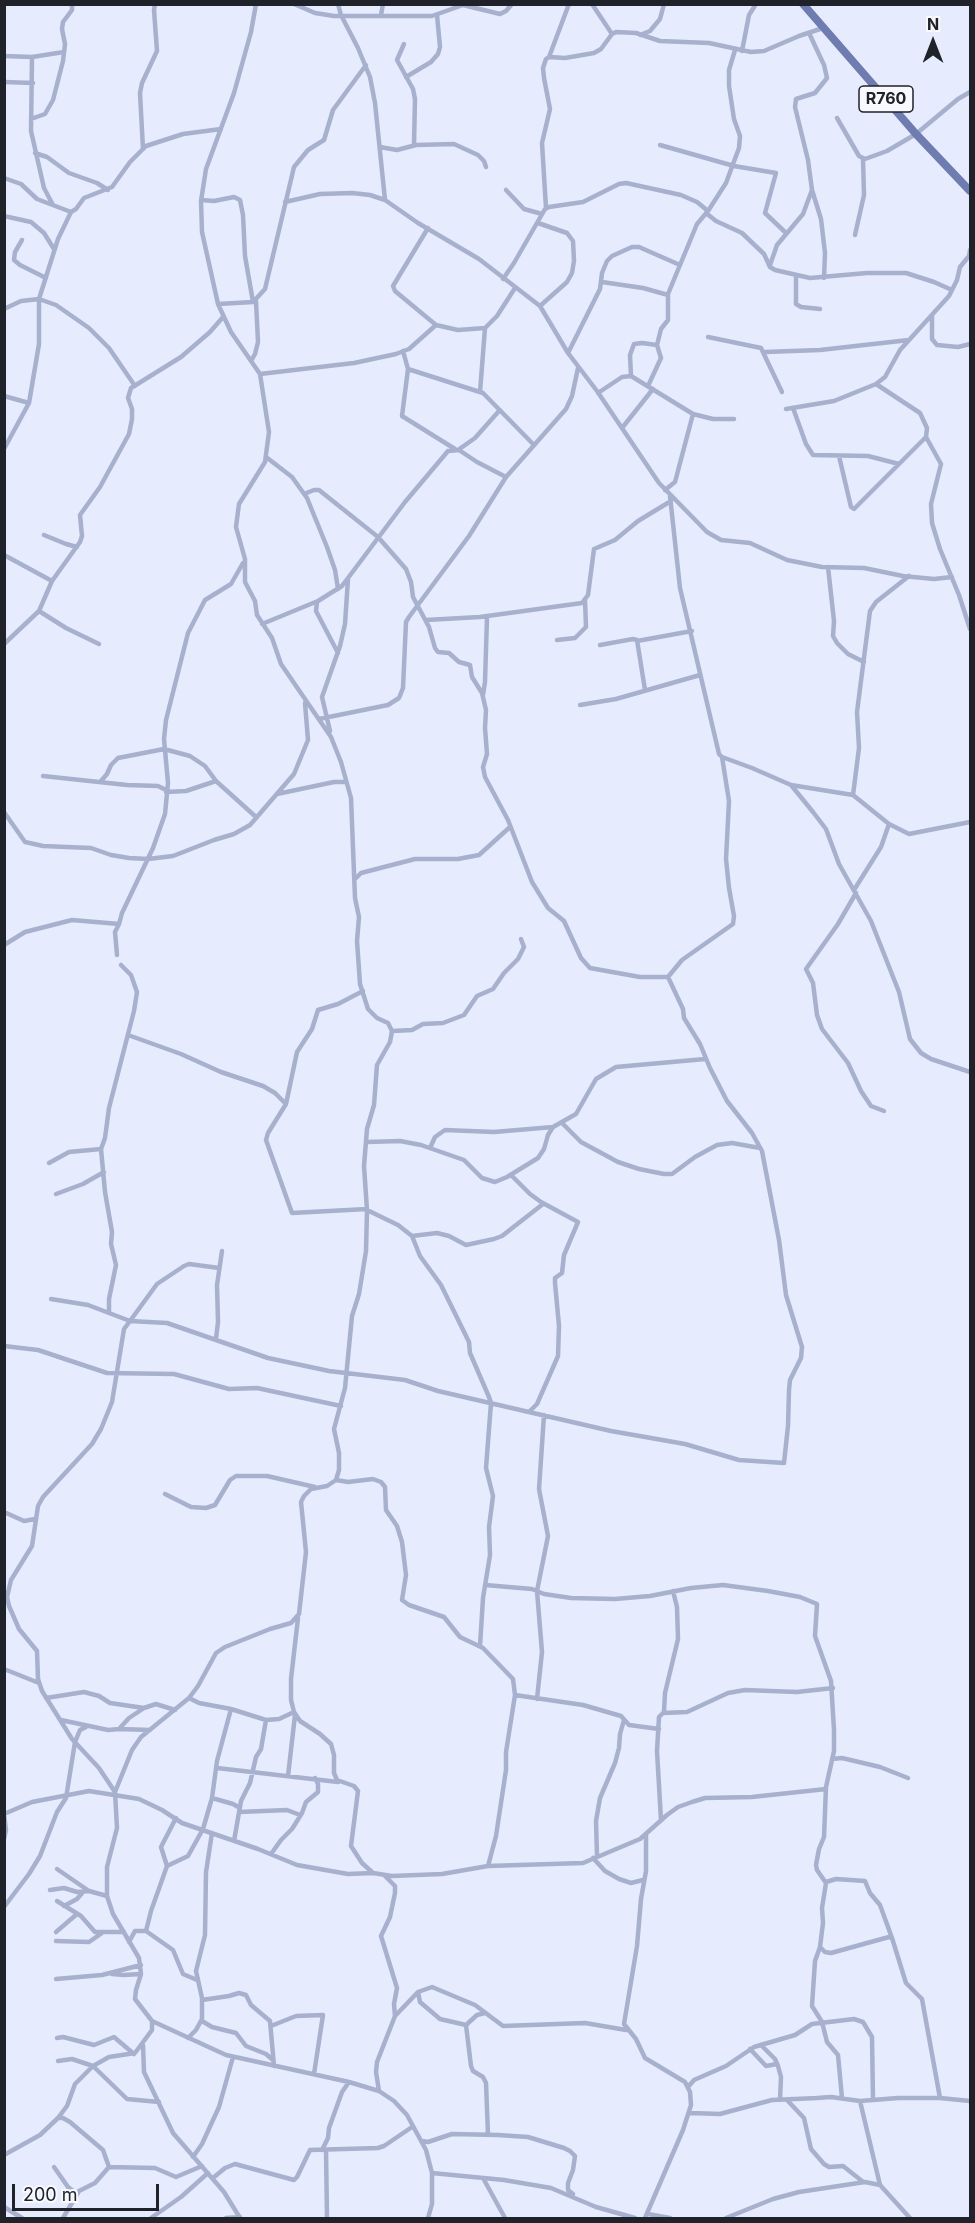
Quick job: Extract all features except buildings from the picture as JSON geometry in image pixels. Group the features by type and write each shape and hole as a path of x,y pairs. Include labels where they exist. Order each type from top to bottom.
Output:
{"main road":[{"name":"R760","path":"803,4 916,134 970,191"}],"street":[{"path":"31,118 45,114 53,100 64,52 63,22 72,10 72,4"},
{"path":"143,149 140,93 142,83 157,51 155,4"},
{"path":"256,4 252,32 206,169 201,200 202,232 223,317 260,374 269,432 266,457 240,504 236,517 238,537 245,559 244,582 255,602 257,615 272,638 281,664 331,737"},
{"path":"294,4 315,13 341,15 437,15 463,5 500,14 512,4"},
{"path":"338,4 341,15 366,65 375,103 385,200"},
{"path":"381,15 383,4"},
{"path":"503,279 546,208 542,143 550,109 543,68 569,4"},
{"path":"640,35 650,31 660,19 664,4"},
{"path":"742,51 749,15 756,4"},
{"path":"594,5 612,34"},
{"path":"405,77 431,62 438,54 437,15"},
{"path":"549,57 565,58 594,53 601,49 612,34 623,31 660,41 709,43 735,50 764,51 823,28"},
{"path":"809,33 827,73 827,78 818,91 795,101 812,190 821,219 825,253 824,278"},
{"path":"404,44 397,60 413,89 415,99 414,145"},
{"path":"648,386 661,358 657,345 661,329 668,320 668,295 697,224 707,212 734,166 740,141 729,86 729,70 735,50"},
{"path":"4,56 32,57 64,52"},
{"path":"32,57 30,131 44,188 52,205"},
{"path":"218,304 255,301 265,290 294,167 308,150 324,140 333,110 366,65"},
{"path":"4,82 33,83"},
{"path":"863,159 887,151 916,134 958,99 970,92"},
{"path":"837,118 863,159 864,195 855,234"},
{"path":"4,449 29,403 39,344 39,299 55,249 71,212 74,212 84,198 108,190 146,146 183,134 221,129"},
{"path":"380,147 397,150 414,145 457,145 477,155 484,161 486,167"},
{"path":"660,145 734,166 776,173 765,213 786,233"},
{"path":"35,153 47,157 69,173 97,183 108,190"},
{"path":"4,178 21,184 33,196 71,212"},
{"path":"546,208 583,202 619,184 626,183 681,195 697,202 716,221 742,233 764,254 770,267 775,270 824,278 898,272 914,274 952,290"},
{"path":"506,190 518,204 542,214"},
{"path":"770,267 773,254 786,233 803,214 812,190"},
{"path":"285,202 320,194 360,193 385,200 418,224 479,260 540,306 578,368 598,393 670,498 712,536 721,540 750,543 787,560 828,567 864,568 934,579 952,577"},
{"path":"201,200 214,201 234,197 240,200 245,256 255,301 258,342 251,361"},
{"path":"5,217 32,222 44,233 55,249"},
{"path":"538,223 567,233 571,238 574,261 572,273 567,282 540,306"},
{"path":"428,228 393,286 395,291 436,325 458,330 485,327 497,316 515,288"},
{"path":"22,240 15,252 14,260 46,278"},
{"path":"568,353 602,282 602,273 607,261 619,252 632,248 647,249 680,265"},
{"path":"786,410 834,401 876,384 885,377 900,350 952,290 960,267 969,256 970,250"},
{"path":"796,274 796,304 801,307 820,309"},
{"path":"602,282 643,288 668,295"},
{"path":"4,309 21,301 39,299 56,305 88,328 109,348 135,386"},
{"path":"932,315 932,339 937,345 958,347 970,344"},
{"path":"4,644 39,611 52,581 77,547 82,536 80,515 100,487 129,434 132,409 128,398 131,388 181,357 210,332 223,317"},
{"path":"260,374 354,363 403,351 418,342 436,325"},
{"path":"480,392 485,327"},
{"path":"708,337 756,346 765,352 783,392"},
{"path":"765,352 820,350 909,340"},
{"path":"631,375 630,355 634,344 657,345"},
{"path":"403,351 408,369 402,416 506,477"},
{"path":"319,719 388,705 399,699 404,678 406,622 469,536 506,477 566,409 572,396 578,368"},
{"path":"408,369 480,392 534,445"},
{"path":"598,393 622,377 631,375 693,414 713,419 734,419"},
{"path":"876,384 920,412 927,428 926,437 941,464 931,504 932,523 939,549 952,577 970,629"},
{"path":"622,428 653,390"},
{"path":"4,396 29,403"},
{"path":"793,408 811,454 868,456 898,464"},
{"path":"262,624 318,601 338,589 439,459 448,451 471,442 499,411"},
{"path":"665,490 675,482 693,414"},
{"path":"839,456 851,507 854,509 868,498 926,437"},
{"path":"266,457 292,477 304,494 327,547 335,570 338,589"},
{"path":"304,494 319,490 378,537 406,569 413,597 426,620 435,648 438,652 449,653 459,662 470,665 472,677 483,695"},
{"path":"557,640 575,638 585,627 587,616 585,600 594,549 615,540 670,498"},
{"path":"487,617 483,695 486,710 487,754 483,767 485,777 510,827 532,882 548,908 566,923 580,958 588,966 595,970 628,974 640,978 668,977 682,960 733,922 726,859 729,801 722,757 717,750 692,631 680,588 670,498"},
{"path":"44,535 77,547"},
{"path":"4,555 52,581"},
{"path":"117,955 115,932 148,859 165,814 168,780 164,749 169,701 188,633 204,600 231,584 245,559"},
{"path":"828,567 834,621 833,636 848,654 864,662"},
{"path":"853,795 860,748 857,712 870,611 876,602 909,576"},
{"path":"165,1494 191,1507 206,1508 214,1505 230,1480 237,1476 267,1476 315,1487 327,1486 336,1480 339,1470 334,1429 341,1406 347,1372 352,1316 359,1294 366,1251 367,1209 364,1181 367,1129 374,1105 376,1070 390,1042 392,1031 388,1023 377,1018 368,1009 360,984 357,941 359,917 354,880 351,798 331,737 323,692 338,653 345,624 348,579"},
{"path":"426,620 487,617 530,609 575,605 585,600"},
{"path":"318,601 316,611 338,653"},
{"path":"39,611 66,628 99,644"},
{"path":"600,645 692,631"},
{"path":"637,641 645,690"},
{"path":"580,705 700,675"},
{"path":"4,812 21,838 33,845 91,848 115,857 148,859 173,856 241,832 294,774 307,747 305,700"},
{"path":"101,781 117,758 164,749 194,758 205,766 216,781 256,817"},
{"path":"722,757 791,785 853,795 890,824 911,834 970,822"},
{"path":"43,776 158,786 166,791 191,790 216,781"},
{"path":"277,794 334,782 346,782"},
{"path":"791,785 826,829 838,864 874,928 899,992 910,1039 917,1049 931,1059 970,1072"},
{"path":"884,1111 875,1109 867,1101 851,1068 822,1029 817,1015 813,983 806,969 838,924 881,847 890,824"},
{"path":"354,880 361,873 415,859 458,859 479,855 510,827"},
{"path":"4,945 25,932 72,920 119,924"},
{"path":"392,1031 412,1030 423,1024 443,1023 464,1015 477,996 493,989 518,959 524,946 521,939"},
{"path":"109,1311 109,1299 116,1265 111,1244 112,1232 101,1149 134,1011 137,988 128,970 121,965"},
{"path":"51,1299 88,1305 109,1311 130,1321 167,1323 268,1358 329,1371 405,1380 429,1388 544,1415 685,1444 739,1460 784,1463 790,1380 801,1358 802,1347 786,1295 779,1240 760,1148 752,1132 727,1101 705,1059 700,1044 684,1018 683,1009 668,977"},
{"path":"363,991 338,1004 318,1010 312,1029 297,1052 286,1104 266,1140 291,1211 314,1213 367,1209 398,1225 412,1236 420,1256 441,1285 469,1342 470,1353 491,1402 486,1468 493,1496 480,1646"},
{"path":"128,1035 263,1086 275,1092 286,1104"},
{"path":"430,1148 435,1137 445,1130 494,1132 553,1127 579,1110 593,1082 610,1069 628,1065 705,1059"},
{"path":"562,1123 581,1142 618,1162 664,1174 672,1174 717,1145 732,1143 760,1148"},
{"path":"367,1142 400,1140 430,1148 466,1161 482,1178 498,1181 538,1158 553,1127"},
{"path":"49,1163 69,1152 101,1149"},
{"path":"56,1194 83,1184 104,1172"},
{"path":"511,1175 543,1204 577,1220 578,1225 564,1255 562,1273 555,1278 559,1331 558,1356 537,1404 530,1411"},
{"path":"412,1236 437,1233 449,1236 466,1245 494,1239 502,1236 543,1204"},
{"path":"216,1339 218,1322 216,1296 222,1251"},
{"path":"115,1793 99,1768 75,1742 46,1698 39,1683 37,1651 19,1629 7,1597 11,1580 32,1546 38,1506 50,1488 96,1438 109,1410 124,1329 157,1284 184,1266 189,1264 219,1268"},
{"path":"4,1346 38,1350 107,1373 174,1374 228,1389 257,1388 341,1406"},
{"path":"537,1699 542,1652 537,1591 548,1536 538,1489 544,1415"},
{"path":"336,1480 348,1482 373,1479 381,1482 384,1487 386,1510 397,1526 402,1542 406,1575 401,1597 403,1601 444,1617 460,1637 480,1646 513,1679 515,1695 506,1752 506,1770 498,1825 488,1866"},
{"path":"315,1487 308,1492 302,1502 306,1552 291,1679 291,1700 300,1721 331,1744 334,1776 341,1782"},
{"path":"4,1512 24,1521 35,1519"},
{"path":"485,1585 537,1591 571,1598 618,1599 714,1585 800,1597 817,1604 815,1638 827,1666 832,1688 834,1751 826,1790 824,1837 816,1866 826,1882 822,1908 823,1926 815,1962 811,2002 812,2008 817,2011 822,2022 827,2042 838,2055 842,2098"},
{"path":"661,1820 656,1763 659,1716 663,1713 665,1693 678,1639 678,1612 674,1591"},
{"path":"298,1617 291,1623 221,1649 214,1655 202,1680 189,1698 135,1744 115,1793 117,1828 107,1867 107,1896 113,1914 141,1965 135,1999 152,2021 233,2056 274,2063 379,2091 402,2108 422,2141 432,2173 432,2204 428,2218"},
{"path":"4,1669 39,1683"},
{"path":"663,1713 687,1712 728,1693 746,1690 797,1692 832,1688"},
{"path":"46,1698 84,1692 99,1696 114,1704 144,1708"},
{"path":"515,1695 584,1705 621,1716 629,1725 659,1729"},
{"path":"189,1698 202,1704 231,1709 266,1720 279,1719 295,1713"},
{"path":"119,1729 129,1718 144,1708 156,1704 176,1710"},
{"path":"167,1866 188,1856 203,1829 231,1709"},
{"path":"288,1776 295,1713"},
{"path":"61,1719 108,1731 150,1730"},
{"path":"234,1841 239,1810 256,1757 261,1749 266,1720"},
{"path":"624,1720 615,1763 600,1798 596,1821 595,1857 605,1871 619,1879 631,1883 643,1880"},
{"path":"4,1907 40,1856 57,1812 63,1805 67,1794 75,1742 80,1730 86,1727"},
{"path":"832,1758 842,1758 880,1767 908,1778"},
{"path":"217,1768 315,1778 354,1786 358,1791 351,1846 367,1869 373,1873"},
{"path":"271,1854 292,1829 306,1802 318,1792 315,1778"},
{"path":"4,1839 6,1830 4,1814 32,1802 84,1791 115,1793 139,1799 182,1823 271,1854 297,1866 348,1874 373,1873 385,1876 442,1874 488,1866 583,1863 646,1835 678,1807 705,1798 752,1797 826,1790"},
{"path":"212,1798 233,1804 239,1810 287,1810 300,1815"},
{"path":"146,1931 167,1866 161,1846 176,1818"},
{"path":"188,2038 202,2021 202,2000 196,1971 205,1935 206,1872 212,1833"},
{"path":"646,1835 646,1864 637,1946 624,2024 636,2039 645,2058 678,2077 688,2087 691,2098 690,2113 646,2216 670,2218"},
{"path":"57,1869 86,1892"},
{"path":"385,1876 395,1886 393,1906 388,1923 381,1935 397,1986 395,2016"},
{"path":"826,1882 836,1879 865,1881 870,1893 880,1905 906,1983 922,1999 940,2098"},
{"path":"50,1890 64,1888 107,1896"},
{"path":"64,1906 86,1892"},
{"path":"57,1901 77,1914 93,1931 124,1932"},
{"path":"56,1932 77,1914"},
{"path":"129,1942 135,1931 146,1931 173,1950 183,1974 197,1980"},
{"path":"56,1941 89,1942 102,1933"},
{"path":"820,1947 825,1952 831,1953 892,1938"},
{"path":"56,1979 109,1973 141,1965"},
{"path":"109,1973 141,1974"},
{"path":"379,2091 377,2062 395,2016 418,1992 429,1987 475,2005 499,2024 507,2026 585,2023 627,2030"},
{"path":"202,2000 239,1992 244,1993 248,2002 270,2021 274,2063"},
{"path":"418,1992 420,2002 440,2019 466,2025"},
{"path":"466,2025 477,2015 485,2013"},
{"path":"271,2026 296,2016 323,2015 314,2074"},
{"path":"688,2087 694,2080 726,2066 750,2049 799,2034 809,2025 854,2019 863,2022 872,2037 873,2099"},
{"path":"4,2155 35,2138 58,2118 67,2106 75,2084 93,2066 109,2057 134,2054 152,2030 152,2021"},
{"path":"202,2021 236,2033 246,2046 266,2054 274,2063"},
{"path":"466,2025 471,2066 473,2071 483,2077 486,2083 488,2135"},
{"path":"57,2038 63,2037 94,2045 114,2037 134,2054"},
{"path":"143,2044 144,2072 173,2133 213,2178 240,2218"},
{"path":"761,2045 777,2064 781,2077 780,2100"},
{"path":"750,2049 766,2066 777,2064"},
{"path":"193,2157 202,2144 219,2107 233,2056"},
{"path":"58,2061 72,2059 93,2066 126,2098 159,2102"},
{"path":"327,2218 324,2150 342,2092 349,2082"},
{"path":"690,2113 720,2114 780,2100 831,2097 860,2101 940,2098 970,2101"},
{"path":"787,2100 804,2118 811,2149 824,2164 829,2167 843,2166 857,2179 880,2185"},
{"path":"860,2101 880,2185 910,2218"},
{"path":"58,2118 70,2122 103,2150 109,2167"},
{"path":"213,2178 225,2168 235,2164 294,2180 309,2150 384,2146 412,2127"},
{"path":"422,2141 428,2142 452,2134 528,2137 570,2151 574,2154 575,2160 568,2187 575,2197"},
{"path":"109,2167 155,2168 176,2177 202,2166"},
{"path":"54,2167 68,2187 77,2194"},
{"path":"67,2217 77,2194 95,2183 109,2167"},
{"path":"152,2218 177,2201 208,2173"},
{"path":"432,2173 551,2188 596,2207 635,2218"},
{"path":"483,2178 505,2218"},
{"path":"726,2218 773,2199 799,2192 865,2182"},
{"path":"4,2218 6,2209 22,2218"},
{"path":"226,2218 240,2218"}]}
